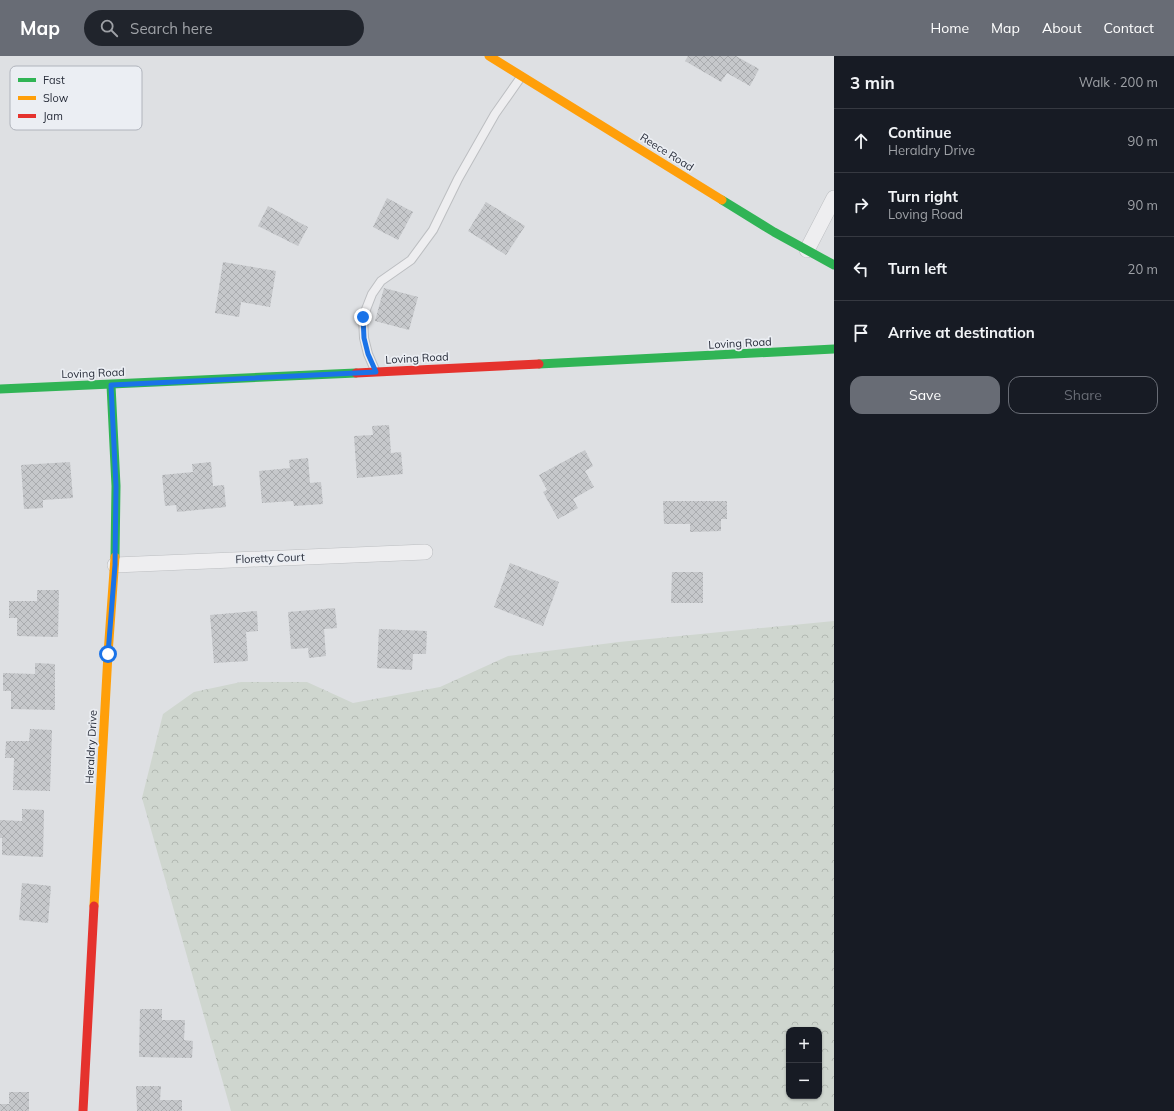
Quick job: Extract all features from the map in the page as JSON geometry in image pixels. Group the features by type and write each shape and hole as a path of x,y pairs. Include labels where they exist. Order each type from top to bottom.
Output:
{"street":[{"name":"Reece Road","path":"489,56 774,232 834,265"},
{"path":"807,250 834,198"},
{"name":"Loving Road","path":"0,389 111,385 834,349"},
{"name":"Heraldry Drive","path":"83,1111 107,662 115,565 116,486 111,385"},
{"name":"Floretty Court","path":"115,565 424,552"}],"lane":[{"path":"376,372 368,354 364,338 363,317 372,294 381,281 411,260 433,230 458,179 495,114 521,76"}],"green space":[{"path":"834,621 834,1111 231,1111 142,798 163,714 194,692 241,682 307,682 353,703 440,687 508,656 619,642"}],"building":[{"path":"688,56 736,56 759,69 750,86 727,73 721,82 685,61"},
{"path":"387,198 413,212 398,240 373,227"},
{"path":"486,202 525,226 506,255 468,231"},
{"path":"268,206 308,227 298,246 258,226"},
{"path":"223,262 276,271 270,307 241,302 239,317 215,313"},
{"path":"384,288 418,297 409,330 375,321"},
{"path":"389,425 391,453 401,452 403,474 357,478 354,436 373,435 372,426"},
{"path":"585,450 593,466 585,471 594,487 573,499 578,508 558,519 543,492 547,490 539,475"},
{"path":"308,458 310,483 321,482 323,504 294,506 293,501 262,503 259,471 290,468 289,460"},
{"path":"70,462 73,498 43,500 43,508 24,509 21,465"},
{"path":"211,462 213,486 224,485 226,507 177,512 176,505 165,506 162,475 193,472 192,464"},
{"path":"663,501 727,501 727,519 721,519 721,531 690,532 690,524 664,524"},
{"path":"510,563 559,582 543,626 494,607"},
{"path":"672,572 703,572 703,603 671,603"},
{"path":"37,590 59,590 58,637 17,636 17,618 9,618 9,601 37,601"},
{"path":"335,608 337,628 324,629 326,656 309,658 308,648 291,649 288,612"},
{"path":"257,611 258,631 246,632 248,661 214,663 210,615"},
{"path":"379,629 427,631 426,654 413,654 412,670 377,668"},
{"path":"35,663 55,664 55,710 11,709 11,691 3,691 3,673 35,674"},
{"path":"30,729 52,730 50,791 13,790 14,758 5,758 6,741 29,741"},
{"path":"22,809 44,810 43,857 2,855 0,820 22,821"},
{"path":"22,883 51,886 48,923 19,920"},
{"path":"140,1009 162,1009 162,1020 185,1020 184,1040 193,1041 192,1058 139,1057"},
{"path":"136,1086 161,1086 160,1100 182,1100 182,1111 137,1111"},
{"path":"9,1092 29,1092 29,1111 0,1111 0,1104 9,1104"}],"traffic: fast":[{"path":"722,200 774,232 834,265"},
{"path":"539,364 834,349"},
{"path":"0,389 356,373"},
{"path":"111,385 116,486 115,557"}],"traffic: slow":[{"path":"489,56 722,200"},
{"path":"94,906 115,557"}],"traffic: jam":[{"path":"356,373 539,364"},
{"path":"83,1111 94,906"}],"route":[{"path":"108,654 115,565 116,486 111,385 376,372 368,354 364,338 363,317"}]}
